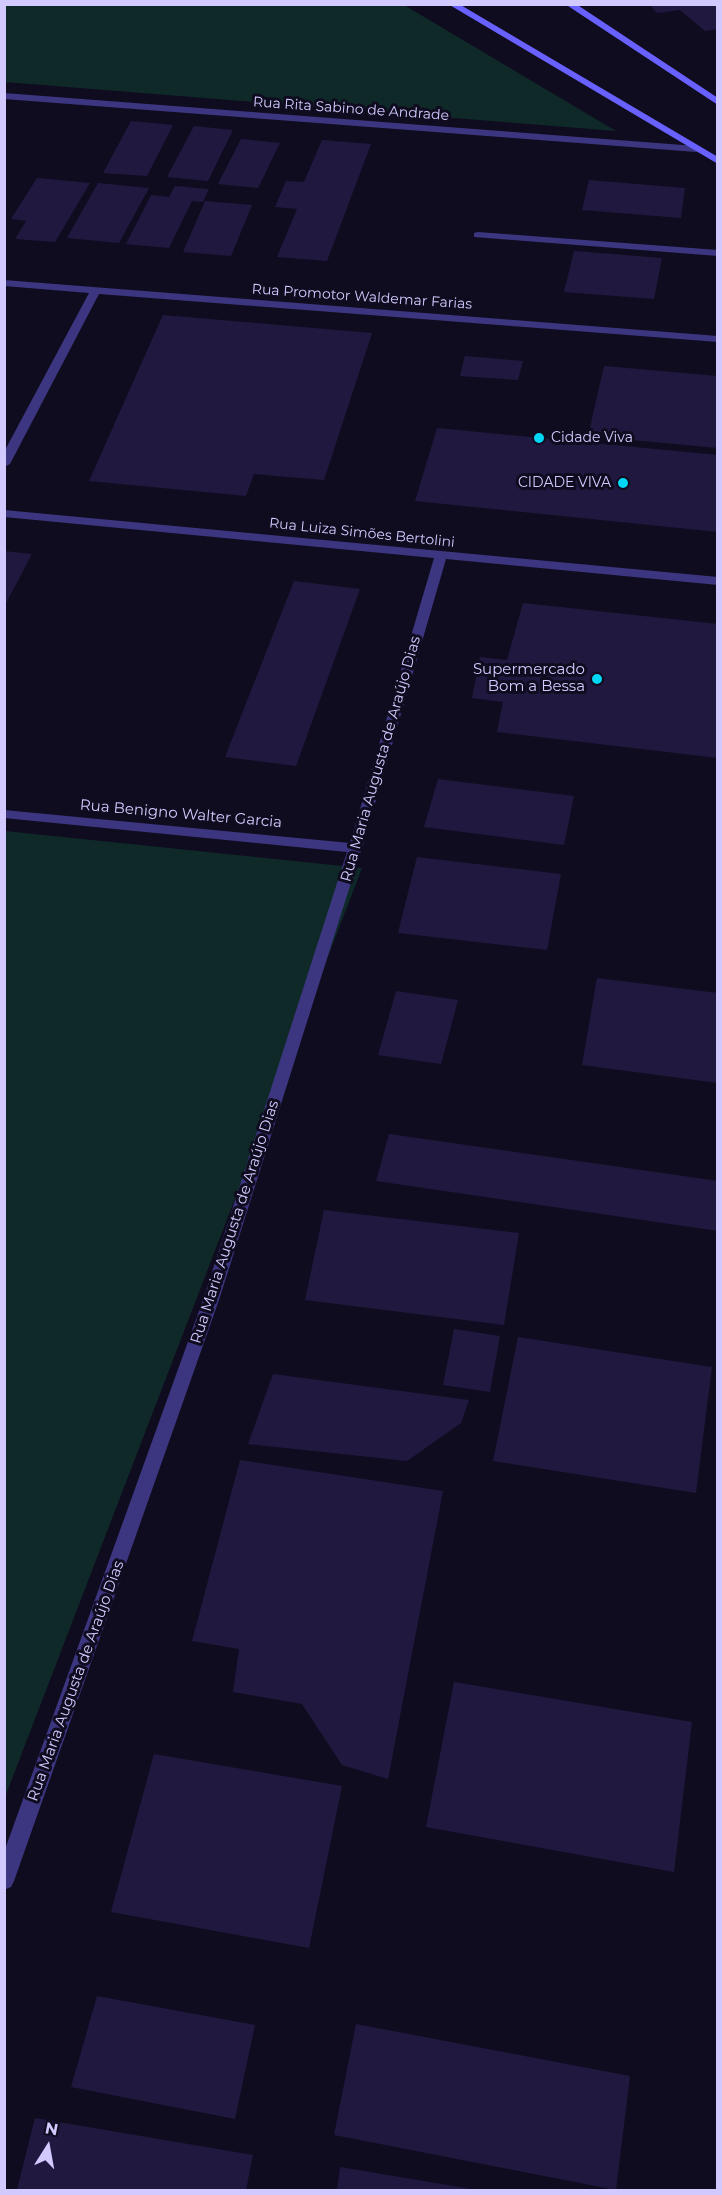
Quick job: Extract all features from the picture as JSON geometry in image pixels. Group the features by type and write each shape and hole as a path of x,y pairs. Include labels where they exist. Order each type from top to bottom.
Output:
{"main road":[{"path":"452,4 717,161"},
{"path":"569,4 717,102"}],"street":[{"name":"Rua Rita Sabino de Andrade","path":"4,96 696,149"},
{"path":"477,235 717,253"},
{"name":"Rua Promotor Waldemar Farias","path":"4,283 717,339"},
{"path":"4,464 95,291"},
{"name":"Rua Luiza Simões Bertolini","path":"4,513 717,581"},
{"name":"Rua Maria Augusta de Araújo Dias","path":"4,1881 211,1300 355,848 441,555"},
{"name":"Rua Benigno Walter Garcia","path":"4,814 355,848"}],"green space":[{"path":"4,5 404,5 616,131 5,82"},
{"path":"5,831 362,868 5,1797"}],"building":[{"path":"649,4 718,4 718,29 705,31 680,10 657,13"},
{"path":"131,121 173,125 147,176 103,173"},
{"path":"194,126 233,130 208,181 167,177"},
{"path":"241,139 280,143 258,188 218,184"},
{"path":"322,140 371,144 327,261 277,257 297,209 275,207 286,181 304,182"},
{"path":"37,178 90,183 55,242 15,239 26,221 11,219"},
{"path":"589,180 685,188 681,218 582,210"},
{"path":"98,183 149,188 119,243 67,238"},
{"path":"175,186 209,189 203,202 192,201 169,248 126,244 151,195 169,197"},
{"path":"205,201 252,205 231,256 183,252"},
{"path":"574,251 662,258 654,299 564,292"},
{"path":"163,315 372,333 324,480 254,474 246,496 89,481"},
{"path":"465,356 523,361 518,380 460,376"},
{"path":"604,366 718,376 718,448 588,436"},
{"path":"437,428 718,455 718,532 415,501"},
{"path":"4,551 32,554 4,607"},
{"path":"294,581 360,589 296,766 225,757"},
{"name":"Supermercado Bom a Bessa","path":"523,603 718,624 718,758 497,732 503,702 472,698 480,657 507,660"},
{"path":"438,779 574,796 564,845 424,827"},
{"path":"417,857 561,874 547,950 398,933"},
{"path":"597,978 718,993 718,1083 582,1065"},
{"path":"396,991 458,1000 441,1064 378,1055"},
{"path":"389,1134 718,1181 718,1231 376,1181"},
{"path":"324,1210 519,1233 504,1325 305,1300"},
{"path":"454,1329 500,1336 490,1392 443,1385"},
{"path":"518,1337 712,1367 696,1493 493,1461"},
{"path":"273,1374 469,1400 461,1423 407,1461 248,1444"},
{"path":"240,1460 443,1491 388,1779 342,1765 302,1704 233,1692 239,1649 192,1641"},
{"path":"454,1682 692,1722 674,1872 426,1827"},
{"path":"154,1754 342,1786 309,1948 111,1912"},
{"path":"97,1996 255,2025 235,2119 71,2087"},
{"path":"356,2024 630,2076 616,2190 334,2135"},
{"path":"35,2118 253,2155 246,2190 17,2190"},
{"path":"340,2167 471,2189 471,2190 337,2190"}],"place":[{"name":"Cidade Viva","path":"539,438"},
{"name":"CIDADE VIVA","path":"623,483"},
{"name":"Supermercado Bom a Bessa","path":"597,679"}]}
